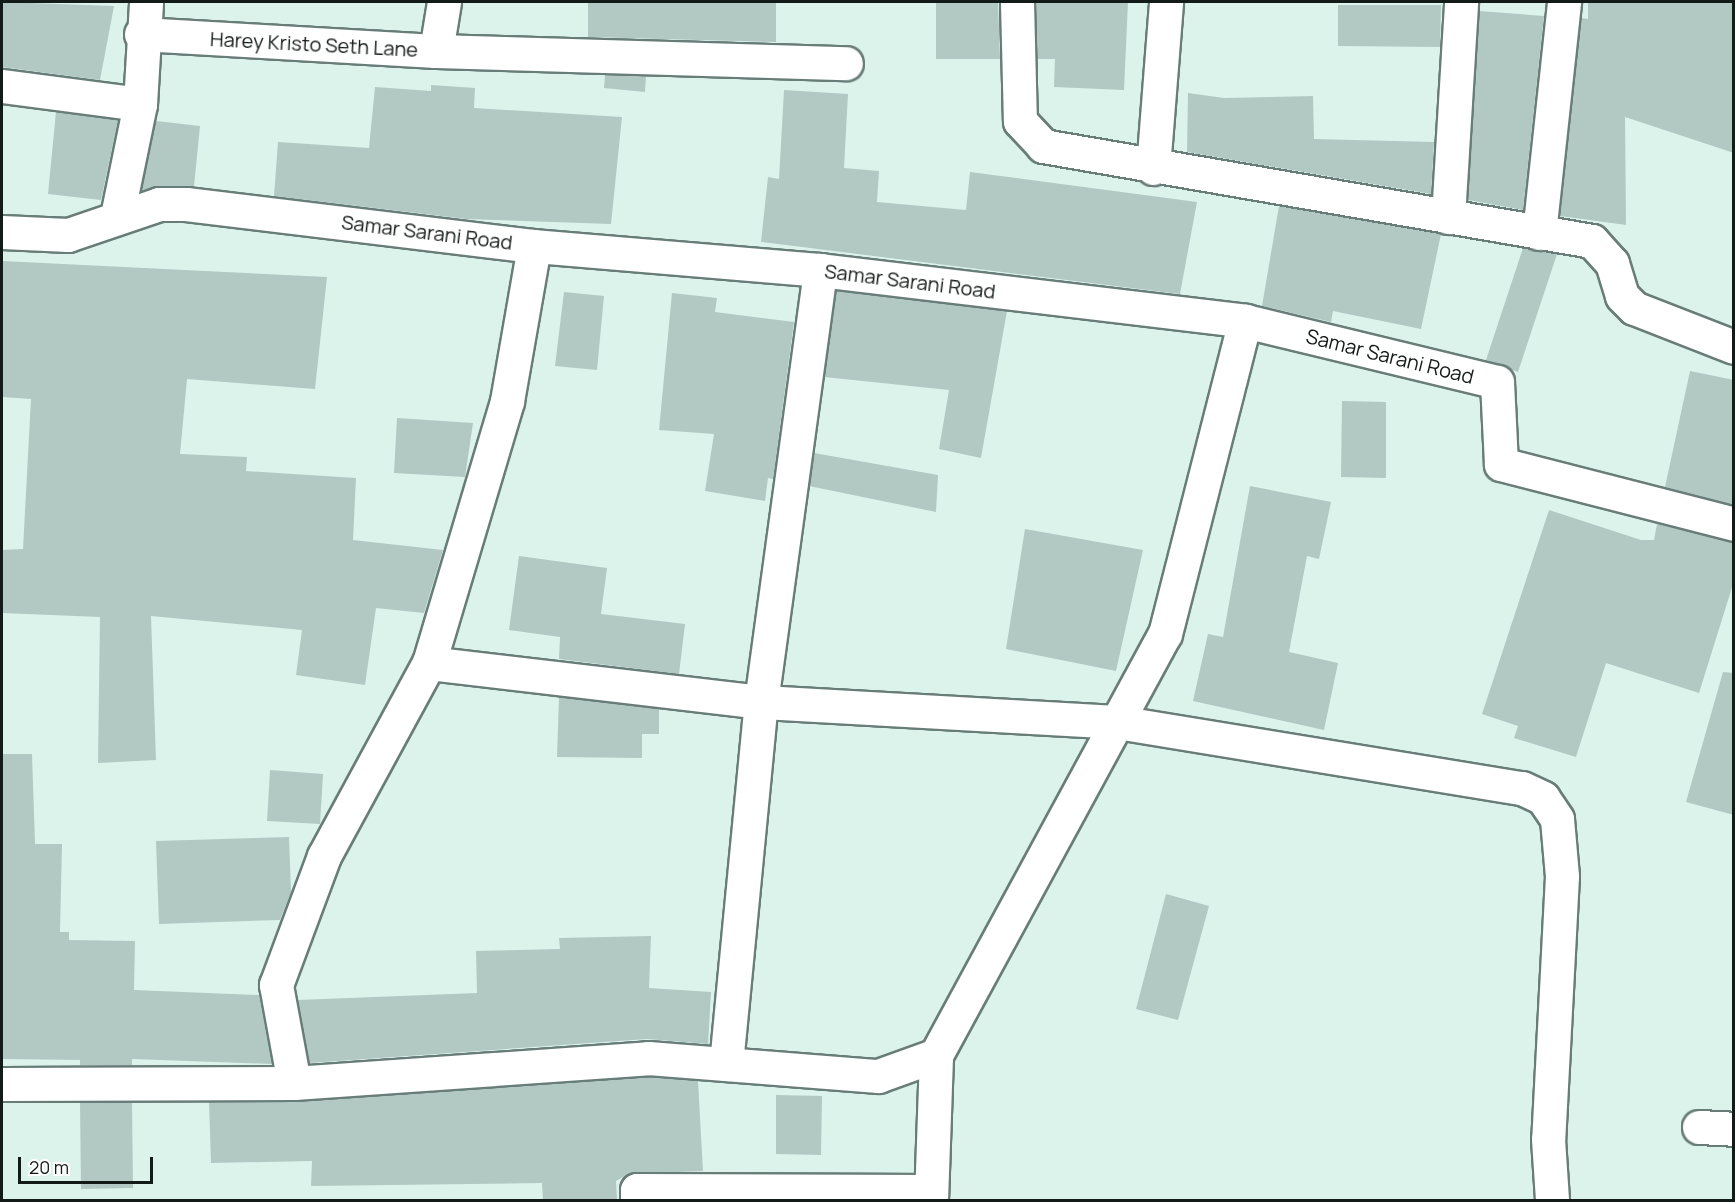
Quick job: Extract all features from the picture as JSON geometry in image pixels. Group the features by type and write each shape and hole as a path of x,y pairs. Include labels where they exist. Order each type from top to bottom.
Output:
{"street":[{"path":"117,216 140,104 141,34 146,2"},
{"name":"Harey Kristo Seth Lane","path":"141,34 436,51 444,2"},
{"path":"1017,2 1017,95 1026,133 1043,146 1153,168 1592,241 1612,263 1622,296 1634,309 1734,347"},
{"path":"1153,168 1166,2"},
{"path":"1448,217 1461,2"},
{"path":"1539,232 1564,2"},
{"path":"436,51 846,63"},
{"path":"2,86 140,104"},
{"name":"Samar Sarani Road","path":"2,232 68,235 117,216 159,204 186,204 534,246 820,270 1245,321 1497,382 1502,464 1734,524"},
{"path":"294,1083 276,985 324,856 429,663 507,401 534,246"},
{"path":"726,1064 761,702 820,270"},
{"path":"637,1200 637,1190 931,1196 936,1054 1165,634 1245,321"},
{"path":"429,663 761,702 1117,722 1392,764 1522,788 1543,798 1557,819 1562,876 1548,1139 1552,1200"},
{"path":"2,1084 294,1083 648,1059 878,1076 936,1054"},
{"path":"1699,1127 1734,1129"}],"building":[{"path":"2,2 114,6 100,80 2,67"},
{"path":"588,2 776,2 776,42 588,37"},
{"path":"936,2 998,2 1000,59 936,59"},
{"path":"1036,2 1128,2 1124,90 1054,87 1055,59 1037,59"},
{"path":"1588,2 1734,2 1734,153 1625,117 1626,225 1560,216 1581,18 1588,19"},
{"path":"1338,5 1441,5 1440,47 1338,46"},
{"path":"1479,11 1544,16 1523,210 1468,200"},
{"path":"605,75 646,76 645,92 604,88"},
{"path":"431,85 475,88 474,108 622,117 611,224 467,219 274,196 278,142 369,148 375,87 431,91"},
{"path":"784,90 848,94 844,168 879,171 877,202 966,210 970,172 1197,202 1180,294 761,242 768,177 779,179"},
{"path":"1188,93 1224,98 1313,96 1314,139 1434,142 1431,194 1187,152"},
{"path":"56,112 118,120 101,200 48,194"},
{"path":"156,121 200,126 194,186 141,190"},
{"path":"1279,206 1441,234 1421,329 1333,311 1331,322 1262,306"},
{"path":"1523,248 1557,254 1518,372 1486,360"},
{"path":"2,261 327,277 315,389 187,379 180,454 247,457 246,471 356,478 353,540 443,550 424,613 376,608 365,685 296,675 302,630 151,616 156,760 98,763 100,617 2,613 2,550 23,549 31,399 2,397"},
{"path":"836,291 1007,311 981,458 939,449 949,390 824,377"},
{"path":"564,292 604,296 597,370 555,366"},
{"path":"672,293 717,298 715,312 794,322 773,479 768,478 765,501 705,491 714,434 659,430"},
{"path":"1690,371 1734,380 1734,505 1665,487"},
{"path":"1342,401 1386,402 1386,478 1341,477"},
{"path":"397,418 473,423 465,477 394,473"},
{"path":"814,453 938,475 936,512 809,486"},
{"path":"1250,486 1331,502 1319,559 1307,556 1289,652 1338,663 1324,730 1193,701 1208,634 1223,637"},
{"path":"1549,510 1641,540 1654,540 1657,524 1734,542 1734,581 1699,693 1606,663 1576,757 1514,738 1518,726 1482,714"},
{"path":"1025,529 1143,550 1116,671 1006,649"},
{"path":"519,556 607,568 601,614 685,624 679,674 559,659 560,637 509,630"},
{"path":"1723,672 1734,673 1734,815 1686,802"},
{"path":"559,697 659,709 659,734 642,734 642,758 557,757"},
{"path":"2,754 32,754 35,844 62,844 60,932 69,932 69,940 135,941 134,990 259,995 272,1064 132,1059 132,1065 80,1065 80,1060 2,1059"},
{"path":"270,770 323,774 320,824 267,821"},
{"path":"289,837 291,892 280,920 159,924 156,841"},
{"path":"1166,894 1209,906 1178,1020 1136,1009"},
{"path":"651,936 649,988 711,992 708,1044 647,1039 309,1063 298,1000 477,993 476,951 560,949 559,938"},
{"path":"648,1077 698,1081 703,1171 628,1174 616,1181 617,1200 543,1200 542,1183 311,1186 312,1161 211,1163 209,1102 295,1102"},
{"path":"776,1095 822,1096 821,1155 776,1154"},
{"path":"80,1102 132,1102 133,1188 81,1189"}]}
